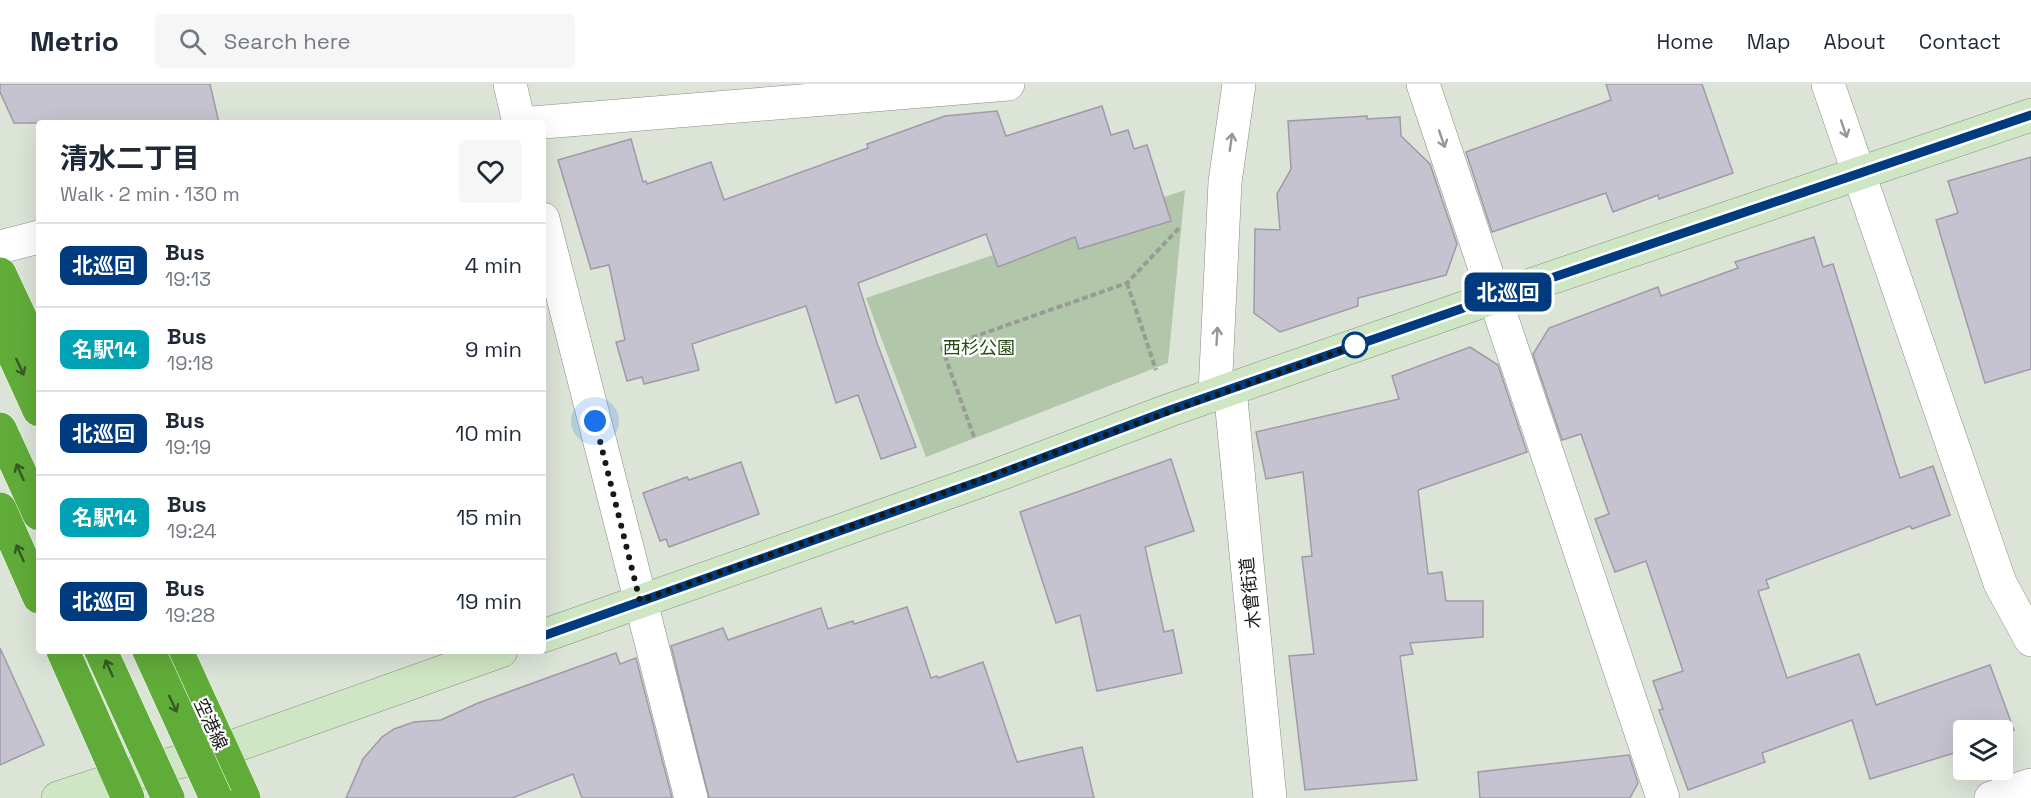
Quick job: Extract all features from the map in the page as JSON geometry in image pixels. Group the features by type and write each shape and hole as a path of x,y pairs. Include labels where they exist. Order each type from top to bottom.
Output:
{"highway":[{"path":"0,274 36,351"},
{"path":"0,325 36,403"},
{"path":"0,429 36,507"},
{"path":"0,509 36,590"},
{"path":"64,654 123,788"},
{"path":"102,654 168,798"},
{"path":"150,654 216,798"},
{"name":"空港線","path":"178,654 244,798"}],"street":[{"path":"510,84 518,120"},
{"path":"546,122 1008,84"},
{"name":"木曾街道","path":"1239,84 1225,182 1222,392 1270,798"},
{"path":"1423,84 1663,798"},
{"path":"1828,84 2000,583 2031,640"},
{"path":"546,635 989,478 1170,410 2031,115"},
{"path":"546,231 692,798"},
{"path":"0,247 36,238"},
{"path":"58,798 123,788 493,654"},
{"path":"1991,798 2031,785"}],"path":[{"path":"989,478 942,348 1127,282 1225,182"},
{"path":"1127,282 1170,410"}],"green space":[{"name":"西杉公園","path":"1185,190 1168,363 926,457 866,298"}],"building":[{"path":"0,84 210,84 218,120 36,120 36,123 14,123 0,92"},
{"path":"1606,84 1702,84 1733,173 1659,199 1658,195 1613,212 1606,193 1492,232 1466,152 1611,100"},
{"path":"1102,106 1111,135 1128,130 1134,149 1147,145 1171,221 1079,249 1075,237 998,267 986,234 858,283 877,343 916,447 881,459 858,395 836,403 806,306 692,344 699,370 644,384 642,377 627,381 616,342 625,340 609,265 591,269 558,160 631,139 643,182 646,181 647,184 711,162 724,200 868,148 867,144 945,116 997,111 1006,136"},
{"path":"1367,116 1367,119 1400,117 1401,136 1430,164 1457,244 1446,275 1358,298 1358,306 1280,332 1254,313 1255,229 1280,230 1277,194 1291,169 1288,121"},
{"path":"2031,157 2031,369 1985,383 1936,220 1958,213 1948,181"},
{"path":"1814,237 1823,267 1833,264 1900,478 1933,466 1950,515 1912,529 1910,526 1766,580 1769,588 1758,591 1787,678 1859,654 1876,705 1990,665 2010,720 1953,720 1953,753 1870,779 1852,720 1762,753 1765,762 1688,790 1659,710 1663,709 1653,681 1683,671 1646,561 1615,572 1595,519 1609,514 1581,434 1562,440 1533,354 1549,328 1658,287 1661,296 1738,268 1735,262"},
{"path":"1470,347 1498,365 1527,452 1418,490 1428,574 1442,572 1446,601 1483,601 1483,637 1410,643 1413,654 1400,656 1417,780 1305,790 1289,656 1314,654 1302,557 1312,556 1303,472 1266,479 1256,432 1399,399 1392,376"},
{"path":"1171,459 1194,531 1145,547 1164,632 1173,630 1182,673 1097,691 1080,615 1056,623 1020,512"},
{"path":"741,462 759,514 669,547 666,539 660,541 643,493 687,477 689,480"},
{"path":"907,607 931,678 937,676 938,678 983,662 1017,762 1082,747 1094,798 709,798 671,646 723,628 728,640 821,608 828,629 853,621 854,624"},
{"path":"0,648 44,745 0,765"},
{"path":"616,653 620,664 636,658 672,798 582,798 573,774 512,798 346,798 363,759 382,737 394,729 414,722 441,720 478,703"},
{"path":"1629,755 1638,783 1630,798 1480,798 1478,772"}],"bus line":[{"name":"北巡回","path":"546,635 989,478 1170,410 2031,115"}],"route":[{"path":"595,421 640,601 1363,343 1355,345"}]}
